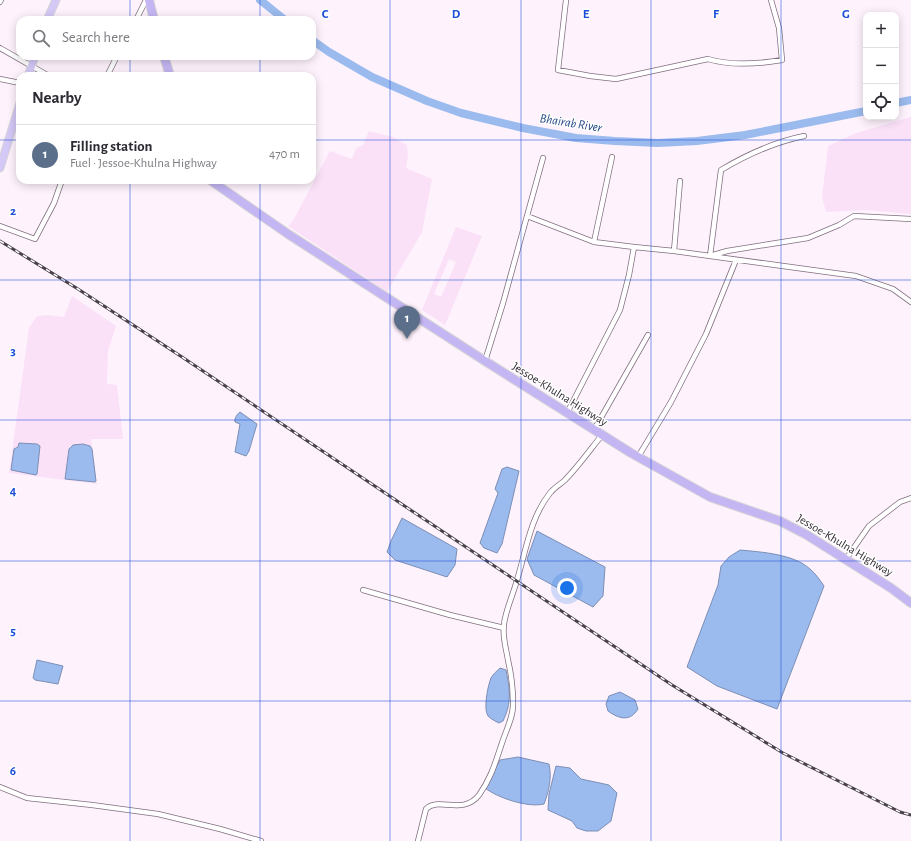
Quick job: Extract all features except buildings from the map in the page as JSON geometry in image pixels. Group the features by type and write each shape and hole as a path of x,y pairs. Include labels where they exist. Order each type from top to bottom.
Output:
{"highway":[{"path":"148,0 153,16"},
{"path":"165,60 169,72"},
{"name":"Jessoe-Khulna Highway","path":"216,184 288,234 485,361 638,457 710,498 780,521 807,535 891,588 911,603"}],"main road":[{"path":"49,16 56,0"},
{"path":"29,72 34,60"},
{"path":"0,168 3,145 16,113"}],"street":[{"path":"138,16 148,0"},
{"path":"566,0 558,70 590,76 616,78 708,59 721,63 763,63 782,60 779,28 771,0"},
{"path":"0,48 16,58"},
{"path":"20,60 41,72"},
{"path":"109,72 115,60"},
{"path":"0,79 16,82"},
{"path":"710,256 722,170 741,158 761,149 804,136"},
{"path":"594,242 612,157"},
{"path":"485,361 543,158"},
{"path":"674,251 680,181"},
{"path":"0,226 35,239 54,203 61,184"},
{"path":"527,216 594,242 674,251 856,276 893,289 911,302"},
{"path":"710,256 727,251 808,238 839,225 854,216 911,219"},
{"path":"567,413 620,310 629,276 634,247"},
{"path":"638,457 672,402 706,334 736,260"},
{"path":"594,430 648,335"},
{"path":"418,841 426,809 430,805 456,806 468,804 478,796 493,771 514,703 509,662 504,642 504,628 523,554 538,511 550,492 563,482 602,435"},
{"path":"846,559 869,526 900,502 911,498"},
{"path":"363,590 450,615 504,628"},
{"path":"0,787 27,798 158,814 220,829 261,841"}],"shaded area":[{"path":"911,117 911,214 865,210 826,212 822,197 828,146 856,133"},
{"path":"369,131 393,137 407,145 408,155 406,168 432,179 422,232 387,292 288,226 294,219 313,184 316,184 316,177 330,151 352,159 356,148 363,145"},
{"path":"456,227 482,236 445,325 422,310","holes":["449,259 456,262 441,297 434,294"]},
{"path":"72,296 116,326 108,351 107,384 117,385 123,439 91,439 97,484 9,473 29,328 37,316 48,315 64,317"}],"water":[{"path":"240,412 257,424 249,451 246,456 235,452 240,424 235,422 235,419"},
{"path":"19,443 37,444 40,446 36,475 11,470 14,449 18,447"},
{"path":"83,444 90,446 92,449 95,482 65,479 69,449 73,445"},
{"path":"507,467 519,471 502,544 497,553 484,548 480,543 498,493 495,489 502,469"},
{"path":"402,518 457,549 455,565 447,577 395,560 387,552"},
{"path":"537,531 605,567 603,596 593,607 534,575 527,559"},
{"path":"740,550 777,555 795,560 812,571 824,586 777,709 717,686 687,667 718,585 721,566 729,557"},
{"path":"37,660 63,666 58,684 35,680 33,678"},
{"path":"500,668 506,670 509,702 503,721 499,723 488,716 486,703 487,691 491,678"},
{"path":"620,692 635,700 638,709 631,716 624,718 616,716 608,711 606,704 609,696"},
{"path":"518,757 549,764 550,784 544,804 530,805 505,799 485,788 500,760"},
{"path":"556,766 570,768 581,779 609,785 617,793 611,821 598,831 586,831 577,828 572,821 548,810 549,794"}],"waterway":[{"name":"Bhairab River","path":"260,0 280,16"},
{"name":"Bhairab River","path":"316,43 372,77 427,101 461,113 523,128 576,138 658,143 697,141 745,135 863,112"},
{"name":"Bhairab River","path":"899,102 911,100"}],"railway":[{"path":"0,241 78,289 182,357 672,685 783,753 900,812 911,815"}],"place":[{"name":"Filling station","path":"407,339"}]}
